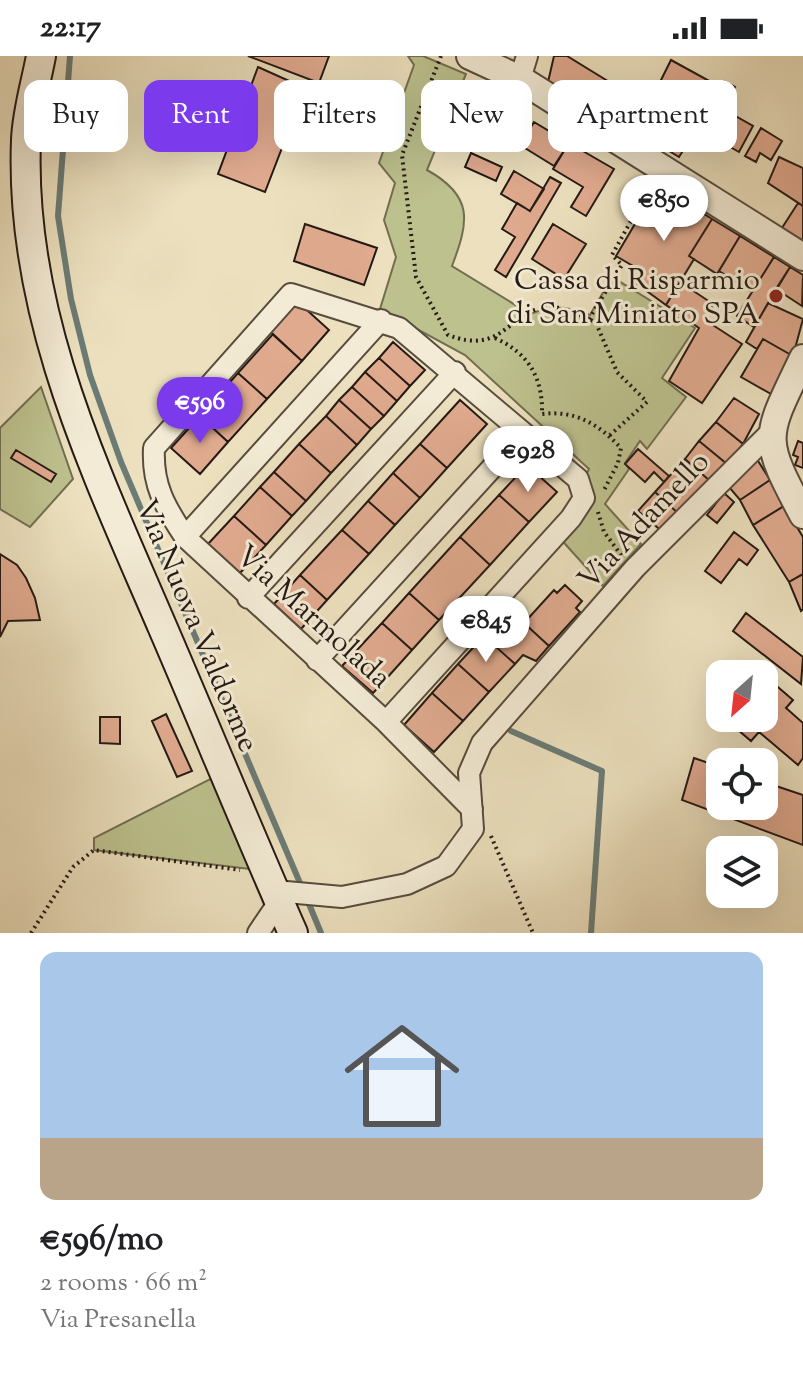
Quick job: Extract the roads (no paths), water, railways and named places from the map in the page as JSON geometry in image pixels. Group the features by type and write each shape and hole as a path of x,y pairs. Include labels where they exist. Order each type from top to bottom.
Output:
{"main road":[{"name":"Via Nuova Valdorme","path":"41,56 26,137 26,185 29,233 47,334 80,436 293,933"}],"street":[{"path":"470,56 524,67 803,257"},
{"name":"Via Marmolada","path":"381,320 291,294 154,448 153,474 162,503 185,537 386,722 472,819"},
{"path":"185,537 381,320 399,328 455,372 522,435 578,479 584,498 571,518 386,722"},
{"path":"803,358 771,432 778,467 803,515"},
{"path":"248,598 455,372"},
{"name":"Via Adamello","path":"472,819 469,773 482,743 635,568 771,432"},
{"path":"317,660 522,435"},
{"path":"258,933 274,888 342,897 407,884 446,866 472,819"}],"waterway":[{"path":"70,56 58,216 71,299 90,375 121,462 300,883"},
{"path":"511,731 602,771 591,933"},
{"path":"309,904 321,933"}],"place":[{"name":"Cassa di Risparmio di San Miniato SPA","path":"776,296"}]}
